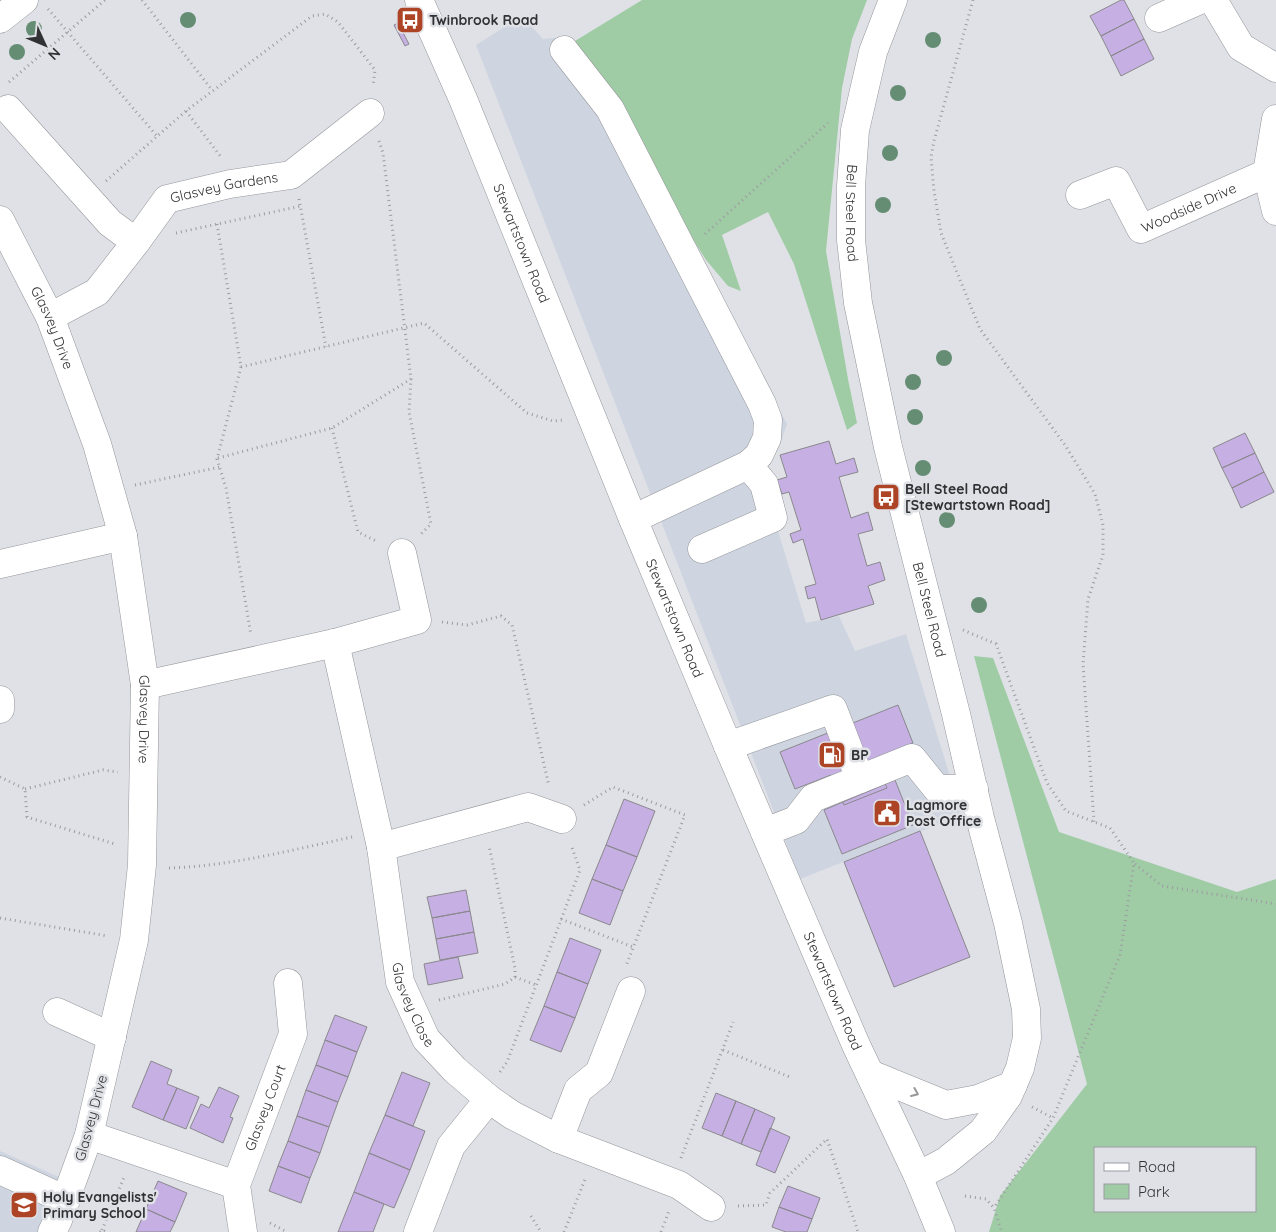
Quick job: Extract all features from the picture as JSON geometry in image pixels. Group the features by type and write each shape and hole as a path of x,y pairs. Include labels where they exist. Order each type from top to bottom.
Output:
{"street":[{"name":"Stewartstown Road","path":"419,0 466,106 633,519 728,746 870,1074 918,1176 941,1232"},
{"name":"Bell Steel Road","path":"893,0 873,52 855,130 851,186 851,240 858,303 888,447 1008,923 1026,1009 1027,1038 1020,1068 1008,1096 983,1131 946,1162 918,1176"},
{"path":"1159,18 1200,0"},
{"path":"1213,0 1241,47 1276,68"},
{"path":"0,20 34,3"},
{"path":"564,50 610,109 731,342 768,420 767,438 759,454 748,465 633,519"},
{"path":"5,98 87,198 110,223 136,242"},
{"name":"Glasvey Gardens","path":"50,317 97,292 167,199 230,184 291,175 370,113"},
{"path":"1276,118 1267,173 1276,211"},
{"name":"Woodside Drive","path":"1080,195 1116,180 1141,229 1267,173"},
{"name":"Glasvey Drive","path":"0,220 50,317 97,444 123,536 145,685 142,859 134,940 89,1135 66,1200 52,1232"},
{"path":"702,549 773,518 764,484 748,465"},
{"path":"0,564 123,536"},
{"path":"145,685 335,643 417,620 402,553"},
{"name":"Glasvey Close","path":"335,643 379,839 400,982 426,1039 454,1070 512,1115 559,1139 680,1185 710,1207"},
{"path":"0,700 0,709"},
{"path":"728,746 833,709 860,779"},
{"path":"765,832 796,820 813,798 912,758 937,789 974,789"},
{"path":"379,839 484,819 528,807 552,815"},
{"name":"Glasvey Court","path":"243,1232 236,1185 292,1034 288,983"},
{"path":"559,1139 578,1090 599,1073 631,991"},
{"path":"57,1012 112,1037"},
{"path":"870,1074 946,1105 978,1099 1013,1085"},
{"path":"418,1232 451,1146 486,1096"},
{"path":"89,1135 236,1185"},
{"path":"0,1170 66,1200"}],"path":[{"path":"5,98 67,32 105,0"},
{"path":"142,0 212,90"},
{"path":"973,0 934,141 931,158 934,191 941,233 980,329 1065,445 1095,494 1103,525 1103,555 1088,599 1083,664 1094,822"},
{"path":"34,3 67,32 157,136"},
{"path":"87,198 186,110 312,16 325,14 338,22 375,70 370,113 383,153 411,379 409,412 431,524 402,553 358,532 332,428"},
{"path":"684,253 830,122"},
{"path":"291,175 301,206 326,346"},
{"path":"136,242 301,206"},
{"path":"217,224 241,367 217,458 226,488 255,661"},
{"path":"241,367 424,323 528,413 553,421 570,419"},
{"path":"217,458 332,428 411,379"},
{"path":"110,491 220,467"},
{"path":"417,620 468,624 500,616 512,625 549,788 552,815 580,870 507,1062 486,1096"},
{"path":"957,630 962,630 996,644 1046,783 1066,811 1110,828 1134,864 1162,886 1276,904"},
{"path":"0,777 25,789 103,770 143,776"},
{"path":"552,815 613,787 685,815 624,973 631,991"},
{"path":"25,789 27,817 170,868 236,861 379,839"},
{"path":"484,819 515,968 515,977"},
{"path":"994,1208 1054,1118 1120,955 1134,864"},
{"path":"0,918 134,940"},
{"path":"561,919 633,947"},
{"path":"515,977 536,985"},
{"path":"412,1007 504,984 515,977"},
{"path":"672,1182 733,1022"},
{"path":"722,1050 790,1077"},
{"path":"1030,1106 1054,1118"},
{"path":"710,1207 766,1205 770,1193 827,1139 858,1232"},
{"path":"107,1232 101,1231 135,1150"},
{"path":"564,1232 596,1153"},
{"path":"964,1196 986,1199 994,1208 1002,1232"},
{"path":"531,1216 541,1232"}],"shaded area":[{"path":"522,16 543,39 568,37 600,78 787,424 778,450 760,472 806,623 839,616 855,651 906,634 962,815 800,879 476,45"},
{"name":"Holy Evangelists' Primary School","path":"0,1151 59,1177 38,1232 0,1232"}],"green space":[{"path":"642,0 867,0 852,39 842,88 826,251 857,423 847,430 794,264 768,212 722,235 741,291 728,286 706,260 655,179 575,41"},
{"path":"974,656 993,658 1059,832 1237,892 1276,879 1276,1232 989,1232 1000,1196 1087,1084"}],"building":[{"path":"1124,0 1134,19 1101,36 1090,16"},
{"path":"1134,19 1144,39 1111,56 1101,36"},
{"path":"398,23 409,44 405,46 394,25"},
{"path":"1144,39 1154,59 1121,76 1111,56"},
{"path":"1245,433 1255,453 1222,468 1213,448"},
{"path":"829,441 836,464 854,458 858,472 839,477 851,518 868,512 873,530 858,534 867,566 880,562 885,580 868,586 874,604 821,620 815,597 808,599 805,587 816,584 803,539 793,543 790,534 801,530 789,492 782,494 777,480 787,477 780,455"},
{"path":"1255,453 1264,472 1232,488 1222,468"},
{"path":"1264,472 1274,492 1241,508 1232,488"},
{"name":"BP","path":"898,705 913,743 875,758 887,788 844,805 831,775 795,789 780,752"},
{"path":"895,780 913,825 842,854 824,810"},
{"path":"624,799 655,811 637,857 606,845"},
{"path":"920,831 970,957 894,987 844,862"},
{"path":"606,845 637,857 623,891 592,879"},
{"path":"592,879 623,891 610,925 579,913"},
{"path":"466,890 470,911 432,918 427,897"},
{"path":"470,911 474,932 436,939 432,918"},
{"path":"474,932 478,953 440,960 436,939"},
{"path":"570,938 601,950 588,984 557,972"},
{"path":"458,957 463,978 428,985 424,964"},
{"path":"557,972 588,984 575,1018 544,1006"},
{"path":"544,1006 575,1018 561,1052 530,1040"},
{"path":"335,1015 367,1027 357,1052 325,1040"},
{"path":"325,1040 357,1052 348,1077 316,1065"},
{"path":"151,1061 172,1070 167,1084 177,1088 163,1120 132,1107"},
{"path":"316,1065 348,1077 338,1102 306,1090"},
{"path":"402,1072 430,1083 413,1126 385,1115"},
{"path":"219,1087 239,1096 230,1117 233,1118 223,1143 190,1128 201,1104 209,1108"},
{"path":"177,1088 199,1097 186,1129 163,1120"},
{"path":"306,1090 338,1102 329,1127 297,1116"},
{"path":"716,1093 736,1101 722,1136 702,1128"},
{"path":"736,1101 755,1109 741,1144 722,1136"},
{"path":"755,1109 775,1118 761,1152 741,1144"},
{"path":"385,1115 425,1131 410,1170 369,1153"},
{"path":"297,1116 329,1127 320,1153 288,1141"},
{"path":"770,1128 790,1137 775,1173 756,1165"},
{"path":"288,1141 320,1153 310,1178 278,1166"},
{"path":"369,1153 410,1170 394,1208 354,1192"},
{"path":"278,1166 310,1178 301,1203 269,1191"},
{"path":"158,1181 187,1193 175,1222 146,1209"},
{"path":"788,1186 820,1198 812,1219 779,1207"},
{"path":"354,1192 384,1204 373,1232 338,1232"},
{"path":"779,1207 812,1219 807,1232 786,1232 772,1227"},
{"path":"146,1209 175,1222 170,1232 136,1232"}],"place":[{"name":"Twinbrook Road","path":"410,20"},
{"name":"Bell Steel Road [Stewartstown Road]","path":"886,497"},
{"name":"BP","path":"832,755"},
{"name":"Lagmore Post Office","path":"887,813"},
{"name":"Holy Evangelists' Primary School","path":"24,1205"}]}
